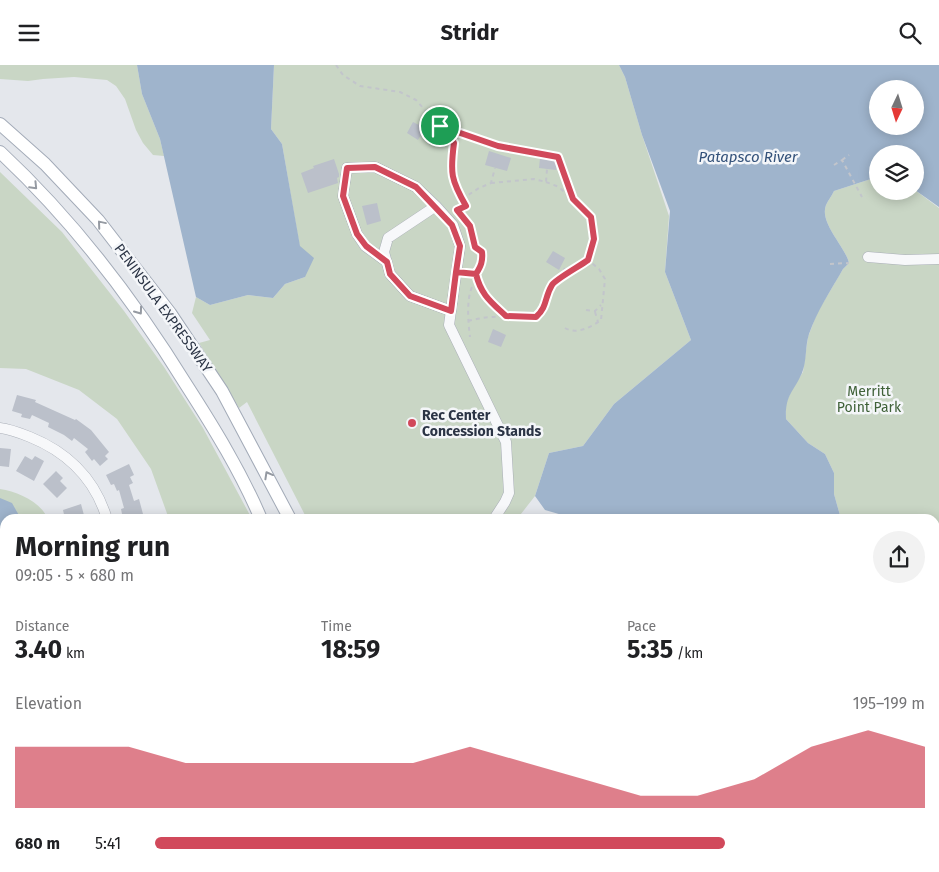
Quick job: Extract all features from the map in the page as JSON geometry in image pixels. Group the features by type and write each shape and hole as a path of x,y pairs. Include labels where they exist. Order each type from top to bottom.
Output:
{"main road":[{"name":"PENINSULA EXPRESSWAY","path":"0,124 45,164 98,220 165,306 222,391 287,514"},
{"name":"PENINSULA EXPRESSWAY","path":"0,152 52,205 126,293 214,427 258,514"}],"street":[{"path":"387,262 366,246 357,234 343,196 347,168 375,167 416,187 452,225 460,246 449,325 506,442 509,493 497,514"},
{"path":"436,206 388,238 384,252 390,274 410,296 451,311"},
{"path":"868,257 905,260 939,259"},
{"path":"0,428 21,433 48,444 62,453 76,465 88,480 105,514"}],"path":[{"path":"336,65 343,75 360,86 400,92 416,100 434,122 440,126 498,146 558,157 573,199"},
{"path":"419,125 426,113"},
{"path":"440,126 454,143 451,167 453,179 466,206 457,210 470,226 475,247 482,252 481,266 476,274 477,279 484,295 506,316"},
{"path":"834,165 850,155"},
{"path":"842,160 862,197"},
{"path":"491,183 495,168"},
{"path":"546,182 547,169"},
{"path":"462,199 491,183 534,179 546,182 559,187 591,217 594,239 588,260 553,283 547,295 546,306 536,317 506,316 468,321"},
{"path":"565,328 569,330 588,329 601,320 605,279 599,269 588,260"},
{"path":"830,264 849,263"},
{"path":"560,266 570,273"},
{"path":"456,272 476,274"},
{"path":"470,337 467,313 472,284 477,279"},
{"path":"595,311 603,303"},
{"path":"586,310 595,311"},
{"path":"595,311 598,322"}],"green space":[{"path":"0,65 137,65 142,94 160,139 164,156 153,155 143,143 136,130 125,99 116,86 107,80 74,77 28,81 0,79"},
{"path":"274,65 619,65 625,77 669,216 665,272 691,340 614,404 583,446 549,453 535,496 521,514 304,514 247,402 239,408 199,343 210,340 192,313 196,297 210,305 248,295 273,298 285,284 305,277 282,144 271,129"},
{"path":"0,172 62,232 124,311 164,367 203,428 249,514 167,514 151,469 117,419 79,390 26,369 0,368"},
{"name":"Merritt Point Park","path":"869,180 869,200 924,200 924,197 939,208 939,514 840,514 834,494 834,473 825,454 808,443 786,419 786,403 803,372 808,337 817,313 843,269 849,263 847,256 829,227 825,212 826,205 834,191"},
{"path":"0,489 28,498 40,507 45,514 0,514"}],"water":[{"path":"137,65 274,65 271,129 282,144 300,246 314,258 305,277 285,284 273,298 248,295 210,305 196,297 160,139 142,94"},
{"name":"Patapsco River","path":"619,65 939,65 939,207 924,196 924,145 869,145 869,180 834,191 826,205 825,212 829,227 847,256 849,263 843,269 812,325 804,368 788,399 786,419 808,443 825,454 834,473 834,494 840,514 559,514 545,510 535,496 549,453 583,446 614,404 691,340 665,272 670,211 642,135 625,77"},
{"path":"0,498 12,503 18,514 0,514"}],"building":[{"path":"413,122 425,128 418,140 407,133"},
{"path":"489,151 511,158 507,171 485,165"},
{"path":"540,158 557,161 556,170 539,168"},
{"path":"334,159 339,174 337,178 338,183 308,193 301,173 314,168 313,166"},
{"path":"377,203 381,221 367,225 362,206"},
{"path":"553,251 565,258 559,270 546,262"},
{"path":"493,329 506,335 501,347 488,342"},
{"path":"17,395 36,400 35,402 76,419 91,430 109,452 105,456 108,459 100,466 94,459 92,461 85,452 88,449 74,438 72,441 48,427 49,423 32,415 30,419 21,417 22,414 12,411"},
{"path":"0,448 11,449 9,467 0,466"},
{"path":"25,456 32,460 35,456 44,461 34,481 16,471"},
{"path":"129,464 134,475 130,477 133,483 129,485 134,501 139,499 143,514 122,514 121,509 124,508 119,490 117,491 114,484 111,485 106,475"},
{"path":"56,471 63,478 60,481 67,488 57,498 43,484"},
{"path":"81,504 84,514 64,514 63,510"}],"place":[{"name":"Rec Center Concession Stands","path":"412,423"}],"route":[{"path":"440,126 454,143 451,167 453,179 466,206 457,210 470,226 475,247 482,252 481,266 476,274 456,272 451,311 410,296 390,274 387,262 366,246 357,234 343,196 347,168 375,167 416,187 452,225 460,246 456,272 476,274 478,285 484,295 506,316 536,317 544,310 547,295 553,283 588,260 594,239 591,217 573,199 558,157 498,146 440,126"}]}
